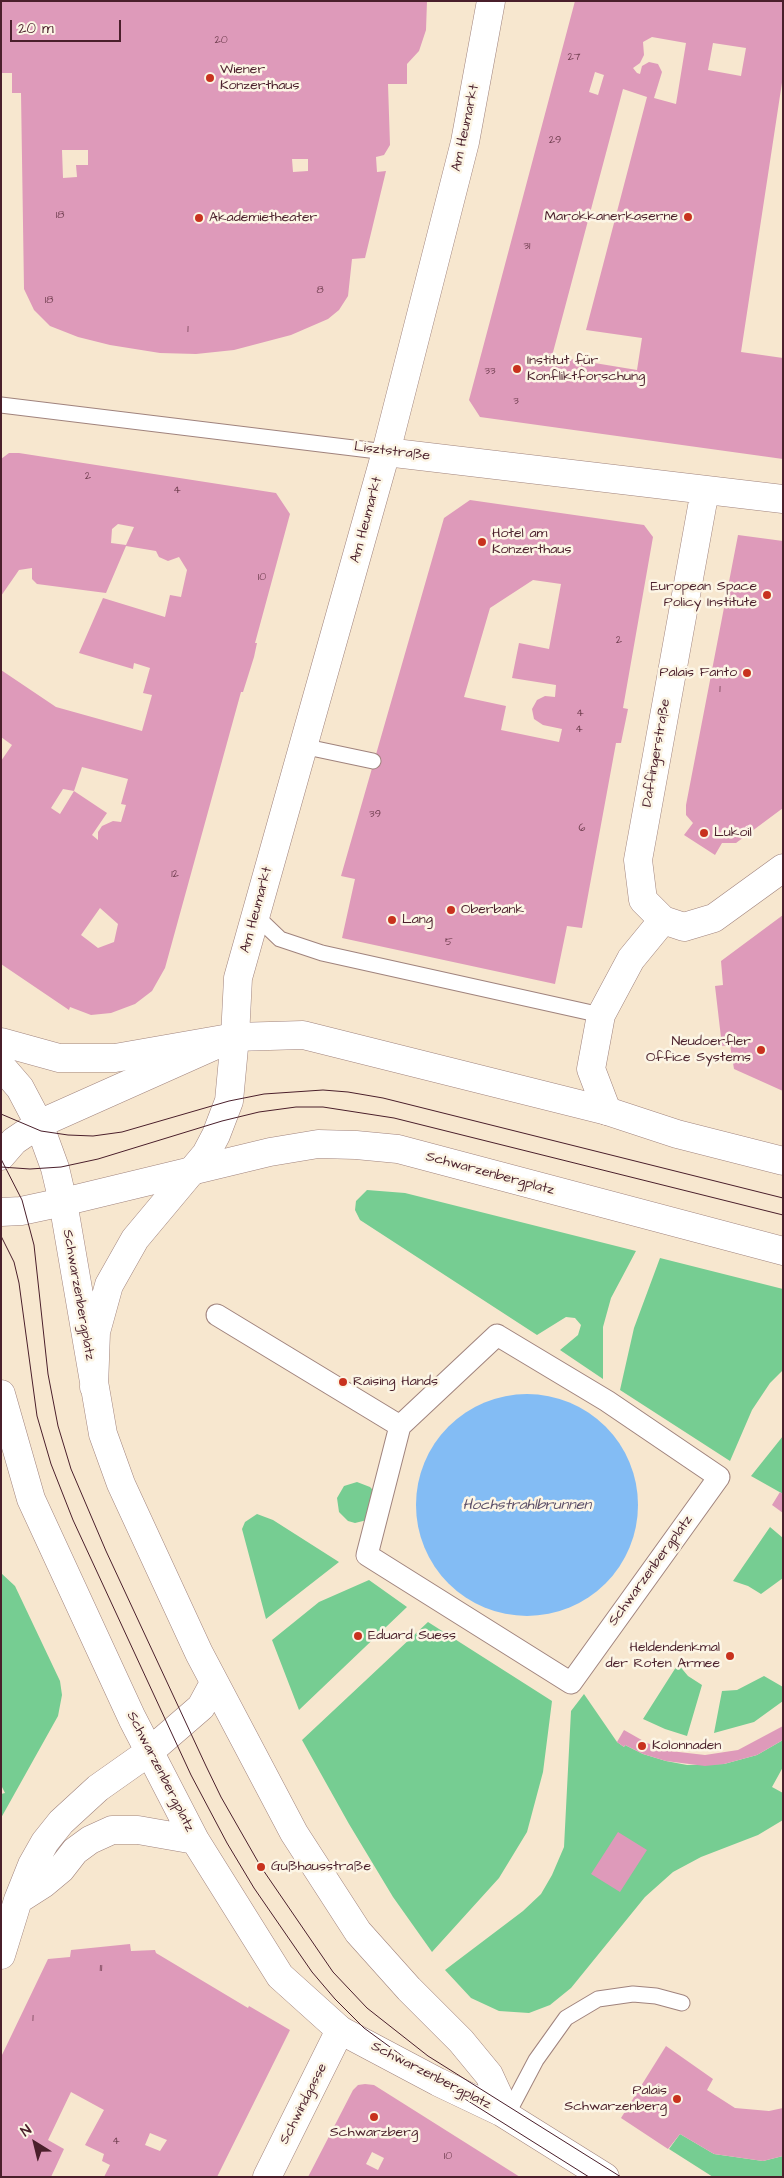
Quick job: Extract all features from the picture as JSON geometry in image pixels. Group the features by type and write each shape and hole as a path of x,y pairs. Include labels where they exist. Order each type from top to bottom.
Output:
{"street":[{"name":"Am Heumarkt","path":"235,1037 238,978 386,452 465,142 492,1"},
{"name":"Lisztstraße","path":"386,452 783,499"},
{"name":"Daffingerstraße","path":"663,920 643,900 638,860 705,490"},
{"path":"607,1111 591,1069 601,1015 631,959 663,920 684,927 714,918 783,868"},
{"path":"1,1042 58,1058 115,1058 235,1037 303,1035 607,1111 677,1134 783,1161"},
{"path":"1,1156 14,1141 39,1124 235,1037"},
{"name":"Schwarzenbergplatz","path":"94,1387 96,1332 109,1286 135,1238 193,1171 216,1135 229,1101 235,1037"},
{"name":"Schwarzenbergplatz","path":"1,1066 20,1088 39,1124 54,1168 63,1202 103,1434 122,1484 214,1683 294,1833 358,1932 409,1989 461,2041 483,2067 494,2083 504,2113"},
{"name":"Schwarzenbergplatz","path":"1,1212 21,1211 63,1202 270,1152 318,1144 356,1144 398,1149 783,1251"},
{"path":"216,1315 400,1426"},
{"name":"Schwarzenbergplatz","path":"497,1335 608,1401 719,1477 571,1684 367,1555 400,1426 497,1335"},
{"name":"Schwarzenbergplatz","path":"1,1394 31,1499 148,1752 194,1840 280,1976 340,2030 438,2082 504,2113"},
{"path":"1,1955 10,1900 45,1842 61,1822 98,1788 148,1752 201,1707 214,1683"},
{"path":"10,1900 43,1884 61,1869 75,1851 90,1840 112,1830 138,1830 194,1840"},
{"name":"Schwindgasse","path":"267,2177 340,2030"},
{"path":"504,2113 605,2177"}],"lane":[{"name":"Lisztstraße","path":"1,405 386,452"},
{"path":"302,746 373,761"},
{"path":"256,916 280,939 322,953 601,1015"},
{"path":"504,2113 536,2060 566,2018 598,1999 633,1994 656,1996 682,2003"}],"green space":[{"path":"367,1190 405,1193 636,1251 611,1298 603,1327 603,1379 560,1350 578,1335 581,1325 575,1318 566,1317 537,1335 360,1220 355,1210 356,1201"},
{"path":"660,1258 783,1289 783,1370 770,1383 752,1410 730,1461 620,1390 634,1328"},
{"path":"783,1436 783,1494 751,1476"},
{"path":"357,1482 370,1487 375,1492 367,1520 355,1523 348,1521 339,1512 337,1498 344,1486"},
{"path":"257,1514 273,1520 339,1562 266,1619 242,1529 245,1522"},
{"path":"770,1527 783,1538 783,1578 761,1594 748,1586 733,1581"},
{"path":"1,1573 15,1586 60,1681 62,1695 58,1716 1,1818 1,1794 5,1793 1,1785"},
{"path":"369,1580 407,1607 299,1710 272,1640 319,1602"},
{"path":"428,1622 552,1701 543,1772 527,1832 499,1878 432,1952 393,1897 302,1740"},
{"path":"678,1664 688,1676 702,1685 687,1736 643,1719"},
{"path":"764,1676 783,1687 783,1701 754,1722 714,1733 722,1691 737,1690"},
{"path":"584,1694 617,1742 624,1747 625,1745 643,1754 666,1761 687,1765 724,1764 757,1755 783,1740 783,1767 772,1787 783,1793 783,1820 758,1835 701,1857 673,1872 645,1897 571,1988 550,2005 529,2013 499,2011 471,1998 445,1970 523,1911 541,1894 552,1875 564,1847 571,1711"},
{"path":"680,2134 714,2154 763,2161 783,2156 783,2177 713,2177 669,2149"}],"water":[{"name":"Hochstrahlbrunnen","path":"527,1394 549,1396 579,1407 597,1419 613,1435 625,1453 633,1473 638,1505 636,1527 625,1557 613,1575 597,1591 579,1603 559,1611 527,1616 505,1614 475,1603 457,1591 441,1575 429,1557 421,1537 416,1505 418,1483 429,1453 441,1435 457,1419 475,1407 495,1399"}],"building":[{"path":"1,1 427,1 426,30 419,51 407,64 407,84 388,84 390,145 384,155 376,157 377,172 386,171 365,258 352,259 348,296 339,310 328,319 291,335 234,350 196,354 160,353 110,345 78,337 50,326 34,310 24,289 21,93 12,93 12,73 1,73","holes":["62,150 88,150 88,165 76,165 77,177 63,178","292,159 308,159 308,171 293,172"]},
{"name":"Marokkanerkaserne","path":"575,1 783,1 783,76 741,352 783,358 783,459 480,417 469,400","holes":["652,37 686,43 676,104 654,98 662,72 658,64 649,62 642,66 640,74 633,68 640,63 644,55 643,42","713,43 746,48 741,76 708,70","595,72 604,75 598,95 589,92","623,89 647,97 586,330 642,338 637,370 552,356"]},
{"path":"9,453 19,453 276,493 290,514 255,643 257,643 254,657 243,692 241,692 165,968 152,991 135,1004 111,1013 91,1015 70,1007 69,1010 1,964 1,761 12,745 1,737 1,670 56,707 142,731 152,695 143,693 150,668 134,663 133,669 79,653 103,598 165,617 170,595 181,597 187,570 179,557 168,561 159,557 156,551 126,546 106,593 37,584 32,579 32,568 19,570 1,596 1,459","holes":["118,524 134,527 126,545 111,543 112,529","82,767 128,779 121,804 126,805 121,822 113,821 102,826 98,832 98,840 92,835 107,813 74,791","63,789 74,791 60,814 51,808","100,908 118,924 114,942 98,948 81,935"]},
{"path":"470,500 644,525 653,537 623,708 628,709 621,743 616,743 582,928 567,926 555,984 342,938 355,879 341,876 444,518","holes":["533,580 561,584 549,649 519,643 512,678 556,685 555,697 545,696 537,700 532,709 534,719 543,725 562,729 559,742 501,730 506,706 464,697 490,608"]},
{"name":"Palais Fanto","path":"738,535 783,541 783,808 736,843 722,843 715,855 684,835 693,823 686,815 686,805"},
{"path":"783,915 783,1091 734,1069 730,1045 722,1046 715,986 723,985 721,961"},
{"path":"780,1492 783,1494 783,1513 772,1505"},
{"name":"Kolonnaden","path":"783,1726 783,1740 757,1755 724,1764 705,1766 666,1761 643,1754 625,1745 624,1747 617,1742 624,1730 647,1743 670,1751 705,1755 738,1750"},
{"path":"618,1832 647,1850 620,1892 591,1874"},
{"path":"130,1944 131,1951 155,1950 156,1953 248,2008 249,2006 290,2030 217,2177 104,2177 110,2165 102,2161 104,2154 85,2145 104,2110 71,2092 48,2140 64,2149 51,2177 1,2177 1,2057 48,1959 70,1957 71,1950","holes":["150,2133 167,2140 160,2151 145,2145"]},
{"name":"Palais Schwarzenberg","path":"666,2046 713,2079 707,2090 735,2108 769,2111 783,2108 783,2156 763,2161 714,2154 680,2134 668,2149 621,2118"},
{"path":"358,2085 374,2085 520,2177 308,2177 353,2090","holes":["372,2152 384,2158 378,2170 366,2164"]}],"tram line":[{"path":"1,1114 41,1131 93,1136 122,1132 229,1101 264,1094 323,1090 348,1092 383,1098 783,1198"},
{"path":"1,1167 30,1169 61,1167 98,1159 222,1121 259,1112 296,1107 323,1107 394,1118 783,1215"},
{"path":"1,1159 22,1200 34,1245 48,1374 58,1426 71,1469 106,1551 206,1766 221,1797 261,1867 333,1972 367,2008 428,2056 621,2177"},
{"path":"1,1236 14,1262 19,1283 37,1416 51,1464 73,1520 191,1775 227,1843 254,1888 312,1972 335,1999 364,2028 438,2082 589,2177"}],"place":[{"name":"Wiener Konzerthaus","path":"210,78"},
{"name":"Marokkanerkaserne","path":"688,217"},
{"name":"Akademietheater","path":"199,218"},
{"name":"Institut für Konfliktforschung","path":"517,369"},
{"name":"Hotel am Konzerthaus","path":"482,542"},
{"name":"European Space Policy Institute","path":"767,595"},
{"name":"Palais Fanto","path":"747,673"},
{"name":"Lukoil","path":"704,833"},
{"name":"Oberbank","path":"451,910"},
{"name":"Lang","path":"392,920"},
{"name":"Neudoerfler Office Systems","path":"761,1050"},
{"name":"Raising Hands","path":"343,1382"},
{"name":"Eduard Suess","path":"358,1636"},
{"name":"Heldendenkmal der Roten Armee","path":"730,1656"},
{"name":"Kolonnaden","path":"642,1746"},
{"name":"Gußhausstraße","path":"261,1867"},
{"name":"Palais Schwarzenberg","path":"677,2099"},
{"name":"Schwarzberg","path":"374,2117"}]}
